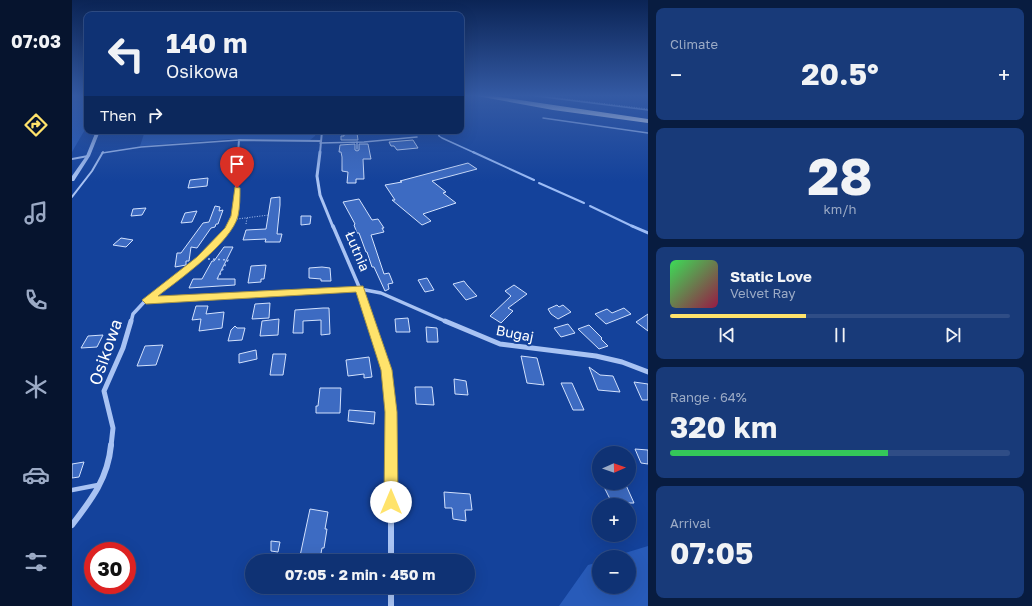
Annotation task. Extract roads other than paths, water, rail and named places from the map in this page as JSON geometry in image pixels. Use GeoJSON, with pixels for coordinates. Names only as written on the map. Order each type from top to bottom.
{"type":"FeatureCollection","features":[{"type":"Feature","properties":{"kind":"street"},"geometry":{"type":"LineString","coordinates":[[72,180],[88,156],[97,134]]}},
{"type":"Feature","properties":{"kind":"street","name":"Łutnia"},"geometry":{"type":"LineString","coordinates":[[321,134],[317,176],[320,195],[360,289],[387,370],[391,412],[391,554]]}},
{"type":"Feature","properties":{"kind":"street"},"geometry":{"type":"LineString","coordinates":[[240,140],[320,142]]}},
{"type":"Feature","properties":{"kind":"street","name":"Osikowa"},"geometry":{"type":"LineString","coordinates":[[72,526],[91,500],[100,484],[110,458],[113,428],[104,391],[123,348],[133,314],[146,300],[200,259],[228,230],[233,219],[237,188],[238,149],[240,140]]}},
{"type":"Feature","properties":{"kind":"street"},"geometry":{"type":"LineString","coordinates":[[146,300],[360,289]]}},
{"type":"Feature","properties":{"kind":"street","name":"Bugaj"},"geometry":{"type":"LineString","coordinates":[[360,289],[381,293],[495,343],[619,360],[648,372]]}},
{"type":"Feature","properties":{"kind":"street"},"geometry":{"type":"LineString","coordinates":[[391,594],[391,606]]}},
{"type":"Feature","properties":{"kind":"lane"},"geometry":{"type":"LineString","coordinates":[[580,124],[648,133]]}},
{"type":"Feature","properties":{"kind":"lane"},"geometry":{"type":"LineString","coordinates":[[320,142],[357,142],[417,137]]}},
{"type":"Feature","properties":{"kind":"lane"},"geometry":{"type":"LineString","coordinates":[[72,197],[92,171],[103,152],[141,147],[240,140]]}},
{"type":"Feature","properties":{"kind":"lane"},"geometry":{"type":"LineString","coordinates":[[357,142],[357,149]]}},
{"type":"Feature","properties":{"kind":"lane"},"geometry":{"type":"LineString","coordinates":[[72,159],[88,156]]}},
{"type":"Feature","properties":{"kind":"lane"},"geometry":{"type":"LineString","coordinates":[[72,490],[100,484]]}},
{"type":"Feature","properties":{"kind":"waterway"},"geometry":{"type":"LineString","coordinates":[[439,134],[442,138],[475,153]]}},
{"type":"Feature","properties":{"kind":"waterway"},"geometry":{"type":"LineString","coordinates":[[473,152],[534,180]]}},
{"type":"Feature","properties":{"kind":"waterway"},"geometry":{"type":"LineString","coordinates":[[539,183],[584,203]]}},
{"type":"Feature","properties":{"kind":"waterway"},"geometry":{"type":"LineString","coordinates":[[590,206],[634,227]]}},
{"type":"Feature","properties":{"kind":"waterway"},"geometry":{"type":"LineString","coordinates":[[632,226],[648,233]]}}]}
